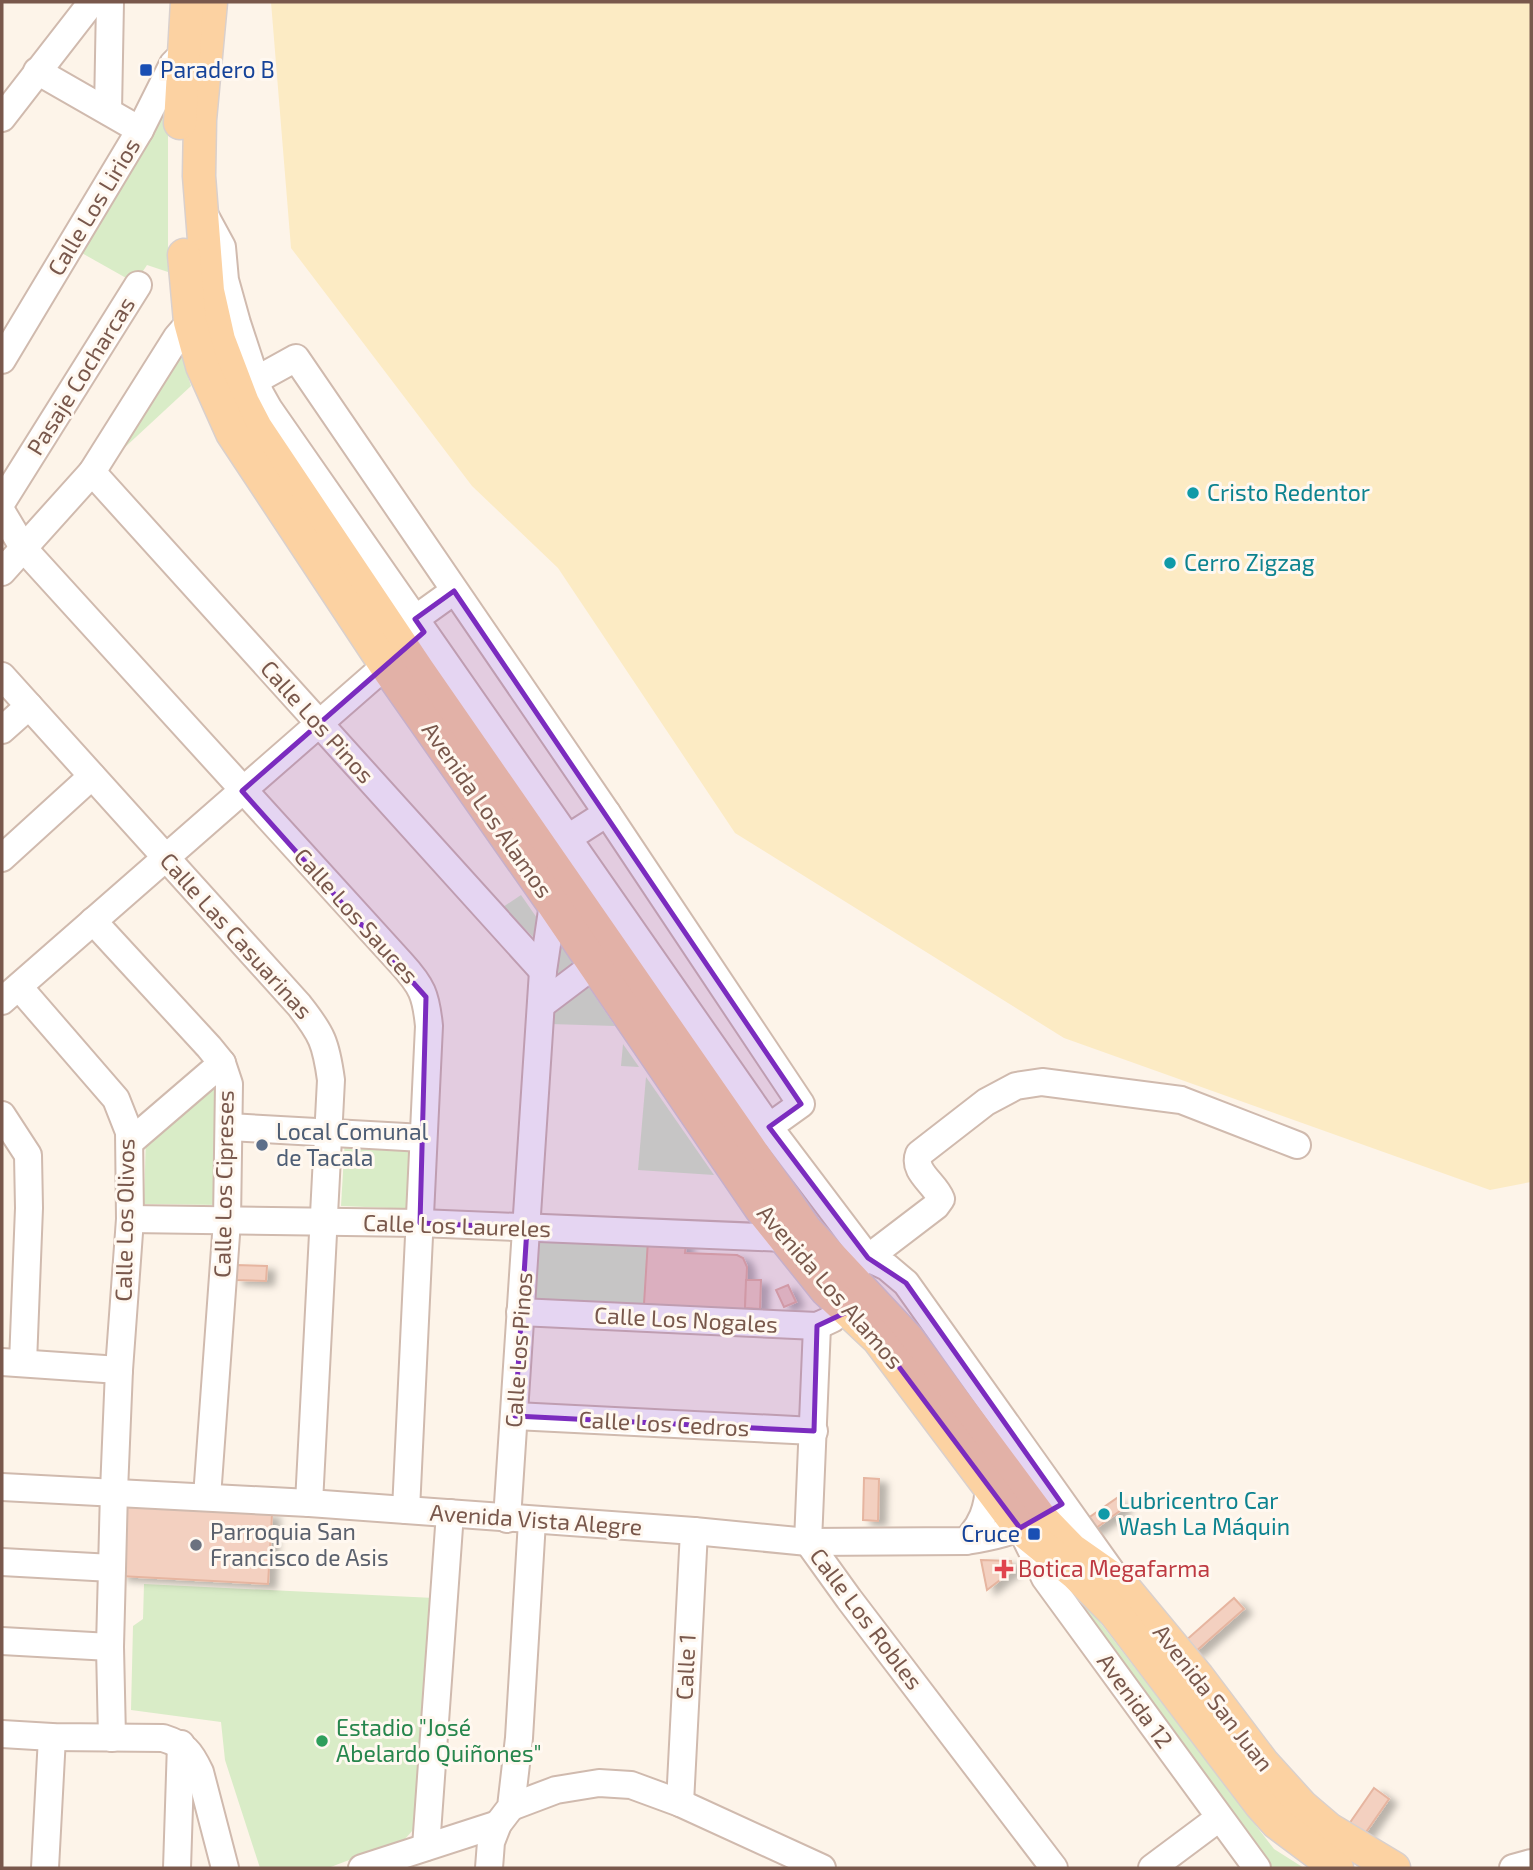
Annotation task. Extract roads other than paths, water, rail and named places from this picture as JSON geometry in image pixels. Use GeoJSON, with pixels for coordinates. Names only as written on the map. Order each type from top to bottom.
{"type":"FeatureCollection","features":[{"type":"Feature","properties":{"kind":"main road","name":"Avenida Los Alamos"},"geometry":{"type":"LineString","coordinates":[[187,2],[179,178],[186,292],[202,318]]}},
{"type":"Feature","properties":{"kind":"main road","name":"Avenida Los Alamos"},"geometry":{"type":"LineString","coordinates":[[211,2],[199,176],[208,292],[202,318],[202,366],[232,433],[395,658],[558,858],[757,1135],[793,1230]]}},
{"type":"Feature","properties":{"kind":"main road","name":"Avenida Los Alamos"},"geometry":{"type":"LineString","coordinates":[[558,858],[553,904],[724,1156],[793,1230],[847,1274],[889,1316],[1041,1516]]}},
{"type":"Feature","properties":{"kind":"main road","name":"Avenida Los Alamos"},"geometry":{"type":"LineString","coordinates":[[847,1274],[849,1311],[878,1339],[989,1486],[1041,1516]]}},
{"type":"Feature","properties":{"kind":"main road","name":"Avenida San Juan"},"geometry":{"type":"LineString","coordinates":[[1041,1516],[1071,1549],[1121,1584],[1198,1677],[1263,1763],[1302,1806],[1329,1829],[1394,1868]]}},
{"type":"Feature","properties":{"kind":"main road","name":"Avenida San Juan"},"geometry":{"type":"LineString","coordinates":[[1041,1516],[1075,1573],[1115,1613],[1240,1780],[1277,1823],[1337,1868]]}},
{"type":"Feature","properties":{"kind":"street"},"geometry":{"type":"LineString","coordinates":[[2,118],[92,2]]}},
{"type":"Feature","properties":{"kind":"street"},"geometry":{"type":"LineString","coordinates":[[108,111],[110,2]]}},
{"type":"Feature","properties":{"kind":"street","name":"Calle Los Lirios"},"geometry":{"type":"LineString","coordinates":[[2,360],[140,130],[173,64],[183,54]]}},
{"type":"Feature","properties":{"kind":"street"},"geometry":{"type":"LineString","coordinates":[[37,71],[140,130]]}},
{"type":"Feature","properties":{"kind":"street"},"geometry":{"type":"LineString","coordinates":[[202,209],[222,247],[225,280],[256,380],[269,409],[415,619],[558,858],[607,813]]}},
{"type":"Feature","properties":{"kind":"street","name":"Pasaje Cocharcas"},"geometry":{"type":"LineString","coordinates":[[2,502],[138,285]]}},
{"type":"Feature","properties":{"kind":"street"},"geometry":{"type":"LineString","coordinates":[[2,572],[92,472],[177,337],[202,318]]}},
{"type":"Feature","properties":{"kind":"street"},"geometry":{"type":"LineString","coordinates":[[256,380],[296,358],[607,813],[801,1104],[757,1135],[823,1201],[847,1274],[936,1206],[941,1199],[919,1169],[916,1161],[919,1154],[986,1102],[1016,1086],[1042,1082],[1181,1100],[1297,1145]]}},
{"type":"Feature","properties":{"kind":"street","name":"Calle Los Pinos"},"geometry":{"type":"LineString","coordinates":[[92,472],[543,971]]}},
{"type":"Feature","properties":{"kind":"street","name":"Calle Los Sauces"},"geometry":{"type":"LineString","coordinates":[[2,512],[24,549],[401,963],[426,997],[429,1026],[406,1510]]}},
{"type":"Feature","properties":{"kind":"street"},"geometry":{"type":"LineString","coordinates":[[415,619],[454,591]]}},
{"type":"Feature","properties":{"kind":"street"},"geometry":{"type":"LineString","coordinates":[[10,994],[395,658]]}},
{"type":"Feature","properties":{"kind":"street","name":"Calle Las Casuarinas"},"geometry":{"type":"LineString","coordinates":[[2,676],[315,1025],[327,1048],[331,1080],[309,1503]]}},
{"type":"Feature","properties":{"kind":"street"},"geometry":{"type":"LineString","coordinates":[[2,730],[29,706]]}},
{"type":"Feature","properties":{"kind":"street"},"geometry":{"type":"LineString","coordinates":[[2,858],[92,776]]}},
{"type":"Feature","properties":{"kind":"street","name":"Calle Los Pinos"},"geometry":{"type":"LineString","coordinates":[[489,1868],[491,1842],[505,1815],[519,1738],[520,1520],[515,1416],[543,971],[553,904]]}},
{"type":"Feature","properties":{"kind":"street","name":"Calle Los Cipreses"},"geometry":{"type":"LineString","coordinates":[[93,921],[222,1063],[229,1084],[227,1221],[207,1497]]}},
{"type":"Feature","properties":{"kind":"street"},"geometry":{"type":"LineString","coordinates":[[541,1005],[594,965]]}},
{"type":"Feature","properties":{"kind":"street","name":"Calle Los Olivos"},"geometry":{"type":"LineString","coordinates":[[10,994],[116,1099],[130,1132],[130,1219],[119,1370],[114,1491],[110,1647],[112,1738]]}},
{"type":"Feature","properties":{"kind":"street"},"geometry":{"type":"LineString","coordinates":[[130,1142],[222,1063]]}},
{"type":"Feature","properties":{"kind":"street"},"geometry":{"type":"LineString","coordinates":[[2,1115],[28,1155],[29,1208],[12,1362],[119,1370]]}},
{"type":"Feature","properties":{"kind":"street"},"geometry":{"type":"LineString","coordinates":[[229,1127],[423,1138]]}},
{"type":"Feature","properties":{"kind":"street"},"geometry":{"type":"LineString","coordinates":[[793,1230],[823,1201]]}},
{"type":"Feature","properties":{"kind":"street","name":"Calle Los Laureles"},"geometry":{"type":"LineString","coordinates":[[130,1219],[420,1223],[527,1228],[793,1230]]}},
{"type":"Feature","properties":{"kind":"street","name":"Calle Los Nogales"},"geometry":{"type":"LineString","coordinates":[[520,1312],[817,1326],[849,1311]]}},
{"type":"Feature","properties":{"kind":"street","name":"Calle Los Robles"},"geometry":{"type":"LineString","coordinates":[[817,1326],[808,1542],[1054,1868]]}},
{"type":"Feature","properties":{"kind":"street","name":"Calle Los Cedros"},"geometry":{"type":"LineString","coordinates":[[515,1416],[814,1432]]}},
{"type":"Feature","properties":{"kind":"street"},"geometry":{"type":"LineString","coordinates":[[967,1541],[987,1508],[989,1486]]}},
{"type":"Feature","properties":{"kind":"street","name":"Avenida Vista Alegre"},"geometry":{"type":"LineString","coordinates":[[2,1487],[309,1503],[808,1542],[967,1541],[990,1537],[1041,1516]]}},
{"type":"Feature","properties":{"kind":"street"},"geometry":{"type":"LineString","coordinates":[[426,1847],[450,1513]]}},
{"type":"Feature","properties":{"kind":"street","name":"Avenida 12"},"geometry":{"type":"LineString","coordinates":[[1041,1516],[1045,1578],[1257,1868]]}},
{"type":"Feature","properties":{"kind":"street","name":"Calle 1"},"geometry":{"type":"LineString","coordinates":[[680,1803],[694,1531]]}},
{"type":"Feature","properties":{"kind":"street"},"geometry":{"type":"LineString","coordinates":[[2,1562],[112,1568]]}},
{"type":"Feature","properties":{"kind":"street"},"geometry":{"type":"LineString","coordinates":[[2,1641],[110,1647]]}},
{"type":"Feature","properties":{"kind":"street"},"geometry":{"type":"LineString","coordinates":[[2,1734],[163,1738],[181,1744],[200,1772],[225,1868]]}},
{"type":"Feature","properties":{"kind":"street"},"geometry":{"type":"LineString","coordinates":[[45,1868],[52,1737]]}},
{"type":"Feature","properties":{"kind":"street"},"geometry":{"type":"LineString","coordinates":[[177,1868],[181,1744]]}},
{"type":"Feature","properties":{"kind":"street"},"geometry":{"type":"LineString","coordinates":[[362,1868],[426,1847],[505,1815],[556,1790],[599,1783],[631,1785],[680,1803],[822,1868]]}},
{"type":"Feature","properties":{"kind":"street"},"geometry":{"type":"LineString","coordinates":[[1152,1868],[1219,1818]]}},
{"type":"Feature","properties":{"kind":"street"},"geometry":{"type":"LineString","coordinates":[[1513,1868],[1531,1863]]}},
{"type":"Feature","properties":{"kind":"place","name":"Paradero B"},"geometry":{"type":"Point","coordinates":[146,70]}},
{"type":"Feature","properties":{"kind":"place","name":"Cristo Redentor"},"geometry":{"type":"Point","coordinates":[1193,493]}},
{"type":"Feature","properties":{"kind":"place","name":"Cerro Zigzag"},"geometry":{"type":"Point","coordinates":[1170,563]}},
{"type":"Feature","properties":{"kind":"place","name":"Local Comunal de Tacala"},"geometry":{"type":"Point","coordinates":[262,1145]}},
{"type":"Feature","properties":{"kind":"place","name":"Lubricentro Car Wash La Máquin"},"geometry":{"type":"Point","coordinates":[1104,1514]}},
{"type":"Feature","properties":{"kind":"place","name":"Cruce"},"geometry":{"type":"Point","coordinates":[1034,1534]}},
{"type":"Feature","properties":{"kind":"place","name":"Parroquia San Francisco de Asis"},"geometry":{"type":"Point","coordinates":[196,1545]}},
{"type":"Feature","properties":{"kind":"place","name":"Botica Megafarma"},"geometry":{"type":"Point","coordinates":[1004,1569]}},
{"type":"Feature","properties":{"kind":"place","name":"Estadio \"José Abelardo Quiñones\""},"geometry":{"type":"Point","coordinates":[322,1741]}}]}
